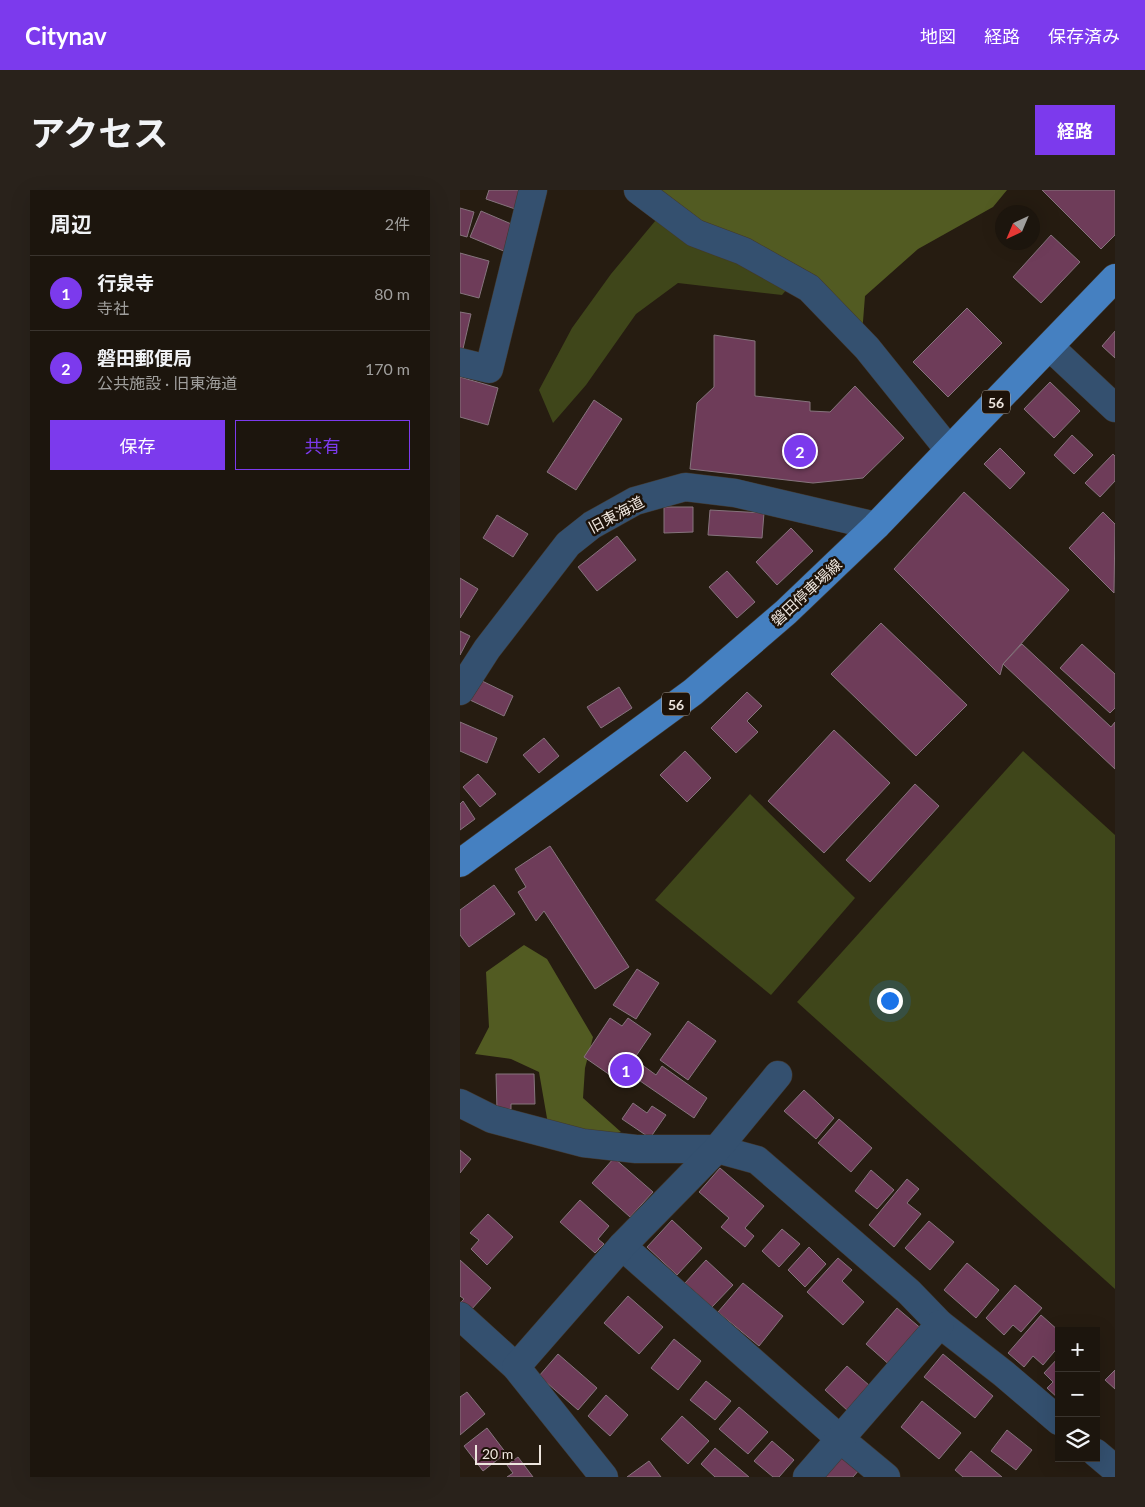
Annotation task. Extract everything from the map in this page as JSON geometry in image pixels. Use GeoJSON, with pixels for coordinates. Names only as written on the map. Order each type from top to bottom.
{"type":"FeatureCollection","features":[{"type":"Feature","properties":{"kind":"main road","name":"磐田停車場線"},"geometry":{"type":"LineString","coordinates":[[460,863],[692,692],[786,612],[876,526],[1115,278]]}},
{"type":"Feature","properties":{"kind":"street"},"geometry":{"type":"LineString","coordinates":[[460,362],[489,369],[533,190]]}},
{"type":"Feature","properties":{"kind":"street"},"geometry":{"type":"LineString","coordinates":[[638,190],[695,233],[743,251],[810,288],[867,348],[949,450]]}},
{"type":"Feature","properties":{"kind":"street"},"geometry":{"type":"LineString","coordinates":[[1050,346],[1115,408]]}},
{"type":"Feature","properties":{"kind":"street","name":"旧東海道"},"geometry":{"type":"LineString","coordinates":[[460,691],[487,649],[568,544],[592,525],[635,501],[685,487],[735,493],[876,526]]}},
{"type":"Feature","properties":{"kind":"street"},"geometry":{"type":"LineString","coordinates":[[516,1367],[622,1246],[717,1149],[778,1075]]}},
{"type":"Feature","properties":{"kind":"street"},"geometry":{"type":"LineString","coordinates":[[460,1103],[492,1119],[583,1143],[636,1149],[717,1149],[757,1160],[909,1292],[940,1324],[1004,1374],[1055,1418]]}},
{"type":"Feature","properties":{"kind":"street"},"geometry":{"type":"LineString","coordinates":[[622,1246],[839,1438],[886,1477]]}},
{"type":"Feature","properties":{"kind":"street"},"geometry":{"type":"LineString","coordinates":[[460,1316],[516,1367],[604,1477]]}},
{"type":"Feature","properties":{"kind":"street"},"geometry":{"type":"LineString","coordinates":[[807,1477],[940,1324]]}},
{"type":"Feature","properties":{"kind":"street"},"geometry":{"type":"LineString","coordinates":[[1100,1456],[1115,1469]]}},
{"type":"Feature","properties":{"kind":"green space"},"geometry":{"type":"Polygon","coordinates":[[[631,190],[1007,190],[993,207],[918,249],[865,296],[861,347],[807,293],[631,190]]]}},
{"type":"Feature","properties":{"kind":"green space"},"geometry":{"type":"Polygon","coordinates":[[[661,214],[793,282],[782,295],[678,283],[636,314],[586,385],[553,423],[539,390],[572,328],[611,274],[661,214]]]}},
{"type":"Feature","properties":{"kind":"green space"},"geometry":{"type":"Polygon","coordinates":[[[1023,751],[1115,835],[1115,1289],[797,1002],[1023,751]]]}},
{"type":"Feature","properties":{"kind":"green space"},"geometry":{"type":"Polygon","coordinates":[[[750,794],[855,898],[771,995],[655,900],[750,794]]]}},
{"type":"Feature","properties":{"kind":"green space"},"geometry":{"type":"Polygon","coordinates":[[[524,945],[547,959],[593,1037],[585,1068],[583,1098],[621,1132],[593,1140],[548,1124],[539,1072],[511,1059],[475,1054],[489,1027],[486,972],[524,945]]]}},
{"type":"Feature","properties":{"kind":"building"},"geometry":{"type":"Polygon","coordinates":[[[489,190],[528,190],[521,211],[486,199],[489,190]]]}},
{"type":"Feature","properties":{"kind":"building"},"geometry":{"type":"Polygon","coordinates":[[[1042,190],[1115,190],[1115,235],[1101,249],[1042,190]]]}},
{"type":"Feature","properties":{"kind":"building"},"geometry":{"type":"Polygon","coordinates":[[[460,208],[474,212],[467,237],[460,235],[460,208]]]}},
{"type":"Feature","properties":{"kind":"building"},"geometry":{"type":"Polygon","coordinates":[[[481,211],[516,226],[506,252],[470,237],[481,211]]]}},
{"type":"Feature","properties":{"kind":"building"},"geometry":{"type":"Polygon","coordinates":[[[1051,235],[1080,262],[1041,303],[1013,277],[1037,250],[1040,250],[1040,247],[1051,235]]]}},
{"type":"Feature","properties":{"kind":"building"},"geometry":{"type":"Polygon","coordinates":[[[460,253],[489,261],[479,298],[460,293],[460,253]]]}},
{"type":"Feature","properties":{"kind":"building"},"geometry":{"type":"Polygon","coordinates":[[[967,308],[1002,343],[948,397],[913,362],[967,308]]]}},
{"type":"Feature","properties":{"kind":"building"},"geometry":{"type":"Polygon","coordinates":[[[460,312],[471,314],[462,353],[460,352],[460,312]]]}},
{"type":"Feature","properties":{"kind":"building"},"geometry":{"type":"Polygon","coordinates":[[[1115,331],[1115,358],[1102,346],[1115,331]]]}},
{"type":"Feature","properties":{"kind":"building"},"geometry":{"type":"Polygon","coordinates":[[[714,335],[755,341],[755,396],[810,402],[810,411],[830,412],[855,386],[904,438],[863,478],[813,483],[690,469],[697,403],[714,387],[714,335]]]}},
{"type":"Feature","properties":{"kind":"building"},"geometry":{"type":"Polygon","coordinates":[[[460,377],[498,388],[488,425],[460,417],[460,377]]]}},
{"type":"Feature","properties":{"kind":"building"},"geometry":{"type":"Polygon","coordinates":[[[1050,382],[1080,411],[1054,438],[1024,409],[1050,382]]]}},
{"type":"Feature","properties":{"kind":"building"},"geometry":{"type":"Polygon","coordinates":[[[594,400],[622,419],[576,490],[547,472],[594,400]]]}},
{"type":"Feature","properties":{"kind":"building"},"geometry":{"type":"Polygon","coordinates":[[[1072,435],[1093,455],[1074,474],[1054,455],[1072,435]]]}},
{"type":"Feature","properties":{"kind":"building"},"geometry":{"type":"Polygon","coordinates":[[[1000,448],[1025,473],[1010,489],[984,464],[1000,448]]]}},
{"type":"Feature","properties":{"kind":"building"},"geometry":{"type":"Polygon","coordinates":[[[1113,454],[1115,456],[1115,481],[1100,497],[1085,483],[1113,454]]]}},
{"type":"Feature","properties":{"kind":"building"},"geometry":{"type":"Polygon","coordinates":[[[964,492],[1069,590],[1003,664],[1000,675],[894,569],[964,492]]]}},
{"type":"Feature","properties":{"kind":"building"},"geometry":{"type":"Polygon","coordinates":[[[664,507],[693,507],[693,532],[664,533],[664,507]]]}},
{"type":"Feature","properties":{"kind":"building"},"geometry":{"type":"Polygon","coordinates":[[[710,510],[764,513],[762,538],[708,535],[710,510]]]}},
{"type":"Feature","properties":{"kind":"building"},"geometry":{"type":"Polygon","coordinates":[[[1103,512],[1115,524],[1114,593],[1069,548],[1103,512]]]}},
{"type":"Feature","properties":{"kind":"building"},"geometry":{"type":"Polygon","coordinates":[[[497,515],[528,534],[513,557],[483,538],[497,515]]]}},
{"type":"Feature","properties":{"kind":"building"},"geometry":{"type":"Polygon","coordinates":[[[791,528],[813,551],[777,585],[756,562],[791,528]]]}},
{"type":"Feature","properties":{"kind":"building"},"geometry":{"type":"Polygon","coordinates":[[[617,536],[636,560],[597,591],[578,567],[617,536]]]}},
{"type":"Feature","properties":{"kind":"building"},"geometry":{"type":"Polygon","coordinates":[[[727,571],[755,602],[737,618],[709,587],[727,571]]]}},
{"type":"Feature","properties":{"kind":"building"},"geometry":{"type":"Polygon","coordinates":[[[460,578],[478,589],[460,618],[460,578]]]}},
{"type":"Feature","properties":{"kind":"building"},"geometry":{"type":"Polygon","coordinates":[[[881,623],[967,705],[916,756],[831,674],[881,623]]]}},
{"type":"Feature","properties":{"kind":"building"},"geometry":{"type":"Polygon","coordinates":[[[460,631],[470,636],[460,655],[460,631]]]}},
{"type":"Feature","properties":{"kind":"building"},"geometry":{"type":"Polygon","coordinates":[[[1022,644],[1111,727],[1115,722],[1115,769],[1003,664],[1022,644]]]}},
{"type":"Feature","properties":{"kind":"building"},"geometry":{"type":"Polygon","coordinates":[[[1082,644],[1115,674],[1115,708],[1110,713],[1060,668],[1082,644]]]}},
{"type":"Feature","properties":{"kind":"building"},"geometry":{"type":"Polygon","coordinates":[[[480,680],[513,696],[504,716],[470,700],[480,680]]]}},
{"type":"Feature","properties":{"kind":"building"},"geometry":{"type":"Polygon","coordinates":[[[619,687],[632,708],[601,728],[587,707],[619,687]]]}},
{"type":"Feature","properties":{"kind":"building"},"geometry":{"type":"Polygon","coordinates":[[[747,692],[762,706],[747,721],[758,732],[736,753],[711,728],[747,692]]]}},
{"type":"Feature","properties":{"kind":"building"},"geometry":{"type":"Polygon","coordinates":[[[460,722],[497,738],[487,763],[460,751],[460,722]]]}},
{"type":"Feature","properties":{"kind":"building"},"geometry":{"type":"Polygon","coordinates":[[[834,730],[890,783],[824,853],[768,801],[834,730]]]}},
{"type":"Feature","properties":{"kind":"building"},"geometry":{"type":"Polygon","coordinates":[[[544,738],[559,756],[539,773],[523,755],[544,738]]]}},
{"type":"Feature","properties":{"kind":"building"},"geometry":{"type":"Polygon","coordinates":[[[685,751],[711,778],[687,802],[660,775],[685,751]]]}},
{"type":"Feature","properties":{"kind":"building"},"geometry":{"type":"Polygon","coordinates":[[[478,774],[496,794],[480,807],[463,787],[478,774]]]}},
{"type":"Feature","properties":{"kind":"building"},"geometry":{"type":"Polygon","coordinates":[[[915,784],[939,806],[870,882],[846,860],[915,784]]]}},
{"type":"Feature","properties":{"kind":"building"},"geometry":{"type":"Polygon","coordinates":[[[463,801],[475,819],[460,830],[460,804],[463,801]]]}},
{"type":"Feature","properties":{"kind":"building"},"geometry":{"type":"Polygon","coordinates":[[[550,846],[629,967],[595,989],[544,911],[536,921],[518,892],[526,887],[515,869],[550,846]]]}},
{"type":"Feature","properties":{"kind":"building"},"geometry":{"type":"Polygon","coordinates":[[[494,885],[515,914],[469,947],[460,935],[460,910],[494,885]]]}},
{"type":"Feature","properties":{"kind":"building"},"geometry":{"type":"Polygon","coordinates":[[[637,969],[659,983],[636,1019],[613,1005],[637,969]]]}},
{"type":"Feature","properties":{"kind":"building"},"geometry":{"type":"Polygon","coordinates":[[[610,1018],[622,1026],[628,1018],[651,1034],[634,1059],[656,1075],[662,1066],[707,1098],[694,1118],[630,1074],[623,1084],[584,1057],[610,1018]]]}},
{"type":"Feature","properties":{"kind":"building"},"geometry":{"type":"Polygon","coordinates":[[[688,1021],[716,1041],[688,1080],[660,1060],[688,1021]]]}},
{"type":"Feature","properties":{"kind":"building"},"geometry":{"type":"Polygon","coordinates":[[[496,1074],[534,1074],[535,1104],[511,1104],[511,1109],[497,1110],[496,1074]]]}},
{"type":"Feature","properties":{"kind":"building"},"geometry":{"type":"Polygon","coordinates":[[[804,1090],[834,1118],[816,1139],[784,1111],[804,1090]]]}},
{"type":"Feature","properties":{"kind":"building"},"geometry":{"type":"Polygon","coordinates":[[[633,1103],[647,1113],[652,1106],[666,1115],[650,1138],[622,1119],[633,1103]]]}},
{"type":"Feature","properties":{"kind":"building"},"geometry":{"type":"Polygon","coordinates":[[[839,1119],[872,1148],[851,1172],[818,1143],[839,1119]]]}},
{"type":"Feature","properties":{"kind":"building"},"geometry":{"type":"Polygon","coordinates":[[[460,1150],[471,1159],[460,1173],[460,1150]]]}},
{"type":"Feature","properties":{"kind":"building"},"geometry":{"type":"Polygon","coordinates":[[[614,1158],[653,1192],[630,1217],[592,1183],[614,1158]]]}},
{"type":"Feature","properties":{"kind":"building"},"geometry":{"type":"Polygon","coordinates":[[[720,1168],[764,1206],[745,1228],[754,1236],[745,1247],[721,1227],[729,1218],[699,1192],[720,1168]]]}},
{"type":"Feature","properties":{"kind":"building"},"geometry":{"type":"Polygon","coordinates":[[[871,1170],[894,1190],[877,1209],[855,1191],[871,1170]]]}},
{"type":"Feature","properties":{"kind":"building"},"geometry":{"type":"Polygon","coordinates":[[[907,1179],[919,1189],[907,1203],[921,1214],[894,1247],[869,1225],[907,1179]]]}},
{"type":"Feature","properties":{"kind":"building"},"geometry":{"type":"Polygon","coordinates":[[[580,1200],[609,1226],[598,1239],[604,1244],[595,1253],[560,1222],[580,1200]]]}},
{"type":"Feature","properties":{"kind":"building"},"geometry":{"type":"Polygon","coordinates":[[[488,1214],[513,1237],[487,1265],[471,1249],[479,1240],[470,1233],[488,1214]]]}},
{"type":"Feature","properties":{"kind":"building"},"geometry":{"type":"Polygon","coordinates":[[[672,1220],[702,1248],[677,1275],[647,1247],[672,1220]]]}},
{"type":"Feature","properties":{"kind":"building"},"geometry":{"type":"Polygon","coordinates":[[[929,1221],[954,1242],[930,1270],[905,1248],[929,1221]]]}},
{"type":"Feature","properties":{"kind":"building"},"geometry":{"type":"Polygon","coordinates":[[[782,1229],[800,1244],[779,1267],[762,1251],[782,1229]]]}},
{"type":"Feature","properties":{"kind":"building"},"geometry":{"type":"Polygon","coordinates":[[[809,1247],[826,1264],[805,1287],[788,1270],[809,1247]]]}},
{"type":"Feature","properties":{"kind":"building"},"geometry":{"type":"Polygon","coordinates":[[[838,1258],[852,1270],[842,1281],[864,1302],[843,1325],[807,1292],[838,1258]]]}},
{"type":"Feature","properties":{"kind":"building"},"geometry":{"type":"Polygon","coordinates":[[[460,1260],[491,1288],[470,1311],[461,1302],[464,1299],[460,1296],[460,1260]]]}},
{"type":"Feature","properties":{"kind":"building"},"geometry":{"type":"Polygon","coordinates":[[[706,1260],[733,1285],[712,1307],[685,1283],[706,1260]]]}},
{"type":"Feature","properties":{"kind":"building"},"geometry":{"type":"Polygon","coordinates":[[[967,1263],[999,1290],[976,1318],[944,1290],[967,1263]]]}},
{"type":"Feature","properties":{"kind":"building"},"geometry":{"type":"Polygon","coordinates":[[[743,1283],[783,1316],[759,1346],[718,1312],[743,1283]]]}},
{"type":"Feature","properties":{"kind":"building"},"geometry":{"type":"Polygon","coordinates":[[[1015,1285],[1042,1308],[1021,1332],[1013,1325],[1004,1335],[986,1318],[1015,1285]]]}},
{"type":"Feature","properties":{"kind":"building"},"geometry":{"type":"Polygon","coordinates":[[[628,1296],[663,1327],[639,1354],[604,1323],[628,1296]]]}},
{"type":"Feature","properties":{"kind":"building"},"geometry":{"type":"Polygon","coordinates":[[[897,1308],[924,1331],[892,1367],[866,1344],[897,1308]]]}},
{"type":"Feature","properties":{"kind":"building"},"geometry":{"type":"Polygon","coordinates":[[[1041,1315],[1055,1327],[1055,1351],[1043,1365],[1033,1356],[1024,1367],[1008,1353],[1041,1315]]]}},
{"type":"Feature","properties":{"kind":"building"},"geometry":{"type":"Polygon","coordinates":[[[674,1339],[701,1361],[678,1390],[651,1368],[674,1339]]]}},
{"type":"Feature","properties":{"kind":"building"},"geometry":{"type":"Polygon","coordinates":[[[558,1354],[597,1388],[578,1410],[539,1376],[558,1354]]]}},
{"type":"Feature","properties":{"kind":"building"},"geometry":{"type":"Polygon","coordinates":[[[943,1354],[993,1396],[975,1418],[924,1377],[943,1354]]]}},
{"type":"Feature","properties":{"kind":"building"},"geometry":{"type":"Polygon","coordinates":[[[1055,1361],[1055,1395],[1047,1388],[1053,1382],[1044,1373],[1055,1361]]]}},
{"type":"Feature","properties":{"kind":"building"},"geometry":{"type":"Polygon","coordinates":[[[847,1366],[870,1386],[848,1411],[825,1390],[847,1366]]]}},
{"type":"Feature","properties":{"kind":"building"},"geometry":{"type":"Polygon","coordinates":[[[1115,1370],[1115,1389],[1105,1380],[1115,1370]]]}},
{"type":"Feature","properties":{"kind":"building"},"geometry":{"type":"Polygon","coordinates":[[[706,1381],[731,1401],[715,1420],[690,1400],[706,1381]]]}},
{"type":"Feature","properties":{"kind":"building"},"geometry":{"type":"Polygon","coordinates":[[[467,1392],[485,1414],[460,1435],[460,1397],[467,1392]]]}},
{"type":"Feature","properties":{"kind":"building"},"geometry":{"type":"Polygon","coordinates":[[[606,1395],[628,1415],[610,1436],[588,1416],[606,1395]]]}},
{"type":"Feature","properties":{"kind":"building"},"geometry":{"type":"Polygon","coordinates":[[[922,1401],[961,1433],[939,1459],[901,1427],[922,1401]]]}},
{"type":"Feature","properties":{"kind":"building"},"geometry":{"type":"Polygon","coordinates":[[[739,1407],[768,1432],[748,1454],[719,1429],[739,1407]]]}},
{"type":"Feature","properties":{"kind":"building"},"geometry":{"type":"Polygon","coordinates":[[[682,1416],[709,1441],[688,1464],[661,1439],[682,1416]]]}},
{"type":"Feature","properties":{"kind":"building"},"geometry":{"type":"Polygon","coordinates":[[[487,1428],[506,1453],[483,1471],[464,1446],[487,1428]]]}},
{"type":"Feature","properties":{"kind":"building"},"geometry":{"type":"Polygon","coordinates":[[[1007,1430],[1032,1450],[1016,1470],[991,1451],[1007,1430]]]}},
{"type":"Feature","properties":{"kind":"building"},"geometry":{"type":"Polygon","coordinates":[[[772,1441],[794,1460],[779,1477],[773,1477],[754,1461],[772,1441]]]}},
{"type":"Feature","properties":{"kind":"building"},"geometry":{"type":"Polygon","coordinates":[[[715,1448],[749,1477],[715,1477],[701,1464],[715,1448]]]}},
{"type":"Feature","properties":{"kind":"building"},"geometry":{"type":"Polygon","coordinates":[[[971,1451],[1002,1477],[963,1477],[955,1470],[971,1451]]]}},
{"type":"Feature","properties":{"kind":"building"},"geometry":{"type":"Polygon","coordinates":[[[844,1455],[860,1469],[853,1477],[825,1477],[844,1455]]]}},
{"type":"Feature","properties":{"kind":"building"},"geometry":{"type":"Polygon","coordinates":[[[518,1457],[533,1477],[507,1477],[513,1473],[507,1465],[518,1457]]]}},
{"type":"Feature","properties":{"kind":"building"},"geometry":{"type":"Polygon","coordinates":[[[649,1461],[661,1477],[627,1477],[649,1461]]]}},
{"type":"Feature","properties":{"kind":"place","name":"磐田郵便局"},"geometry":{"type":"Point","coordinates":[800,451]}},
{"type":"Feature","properties":{"kind":"place","name":"行泉寺"},"geometry":{"type":"Point","coordinates":[626,1070]}}]}
